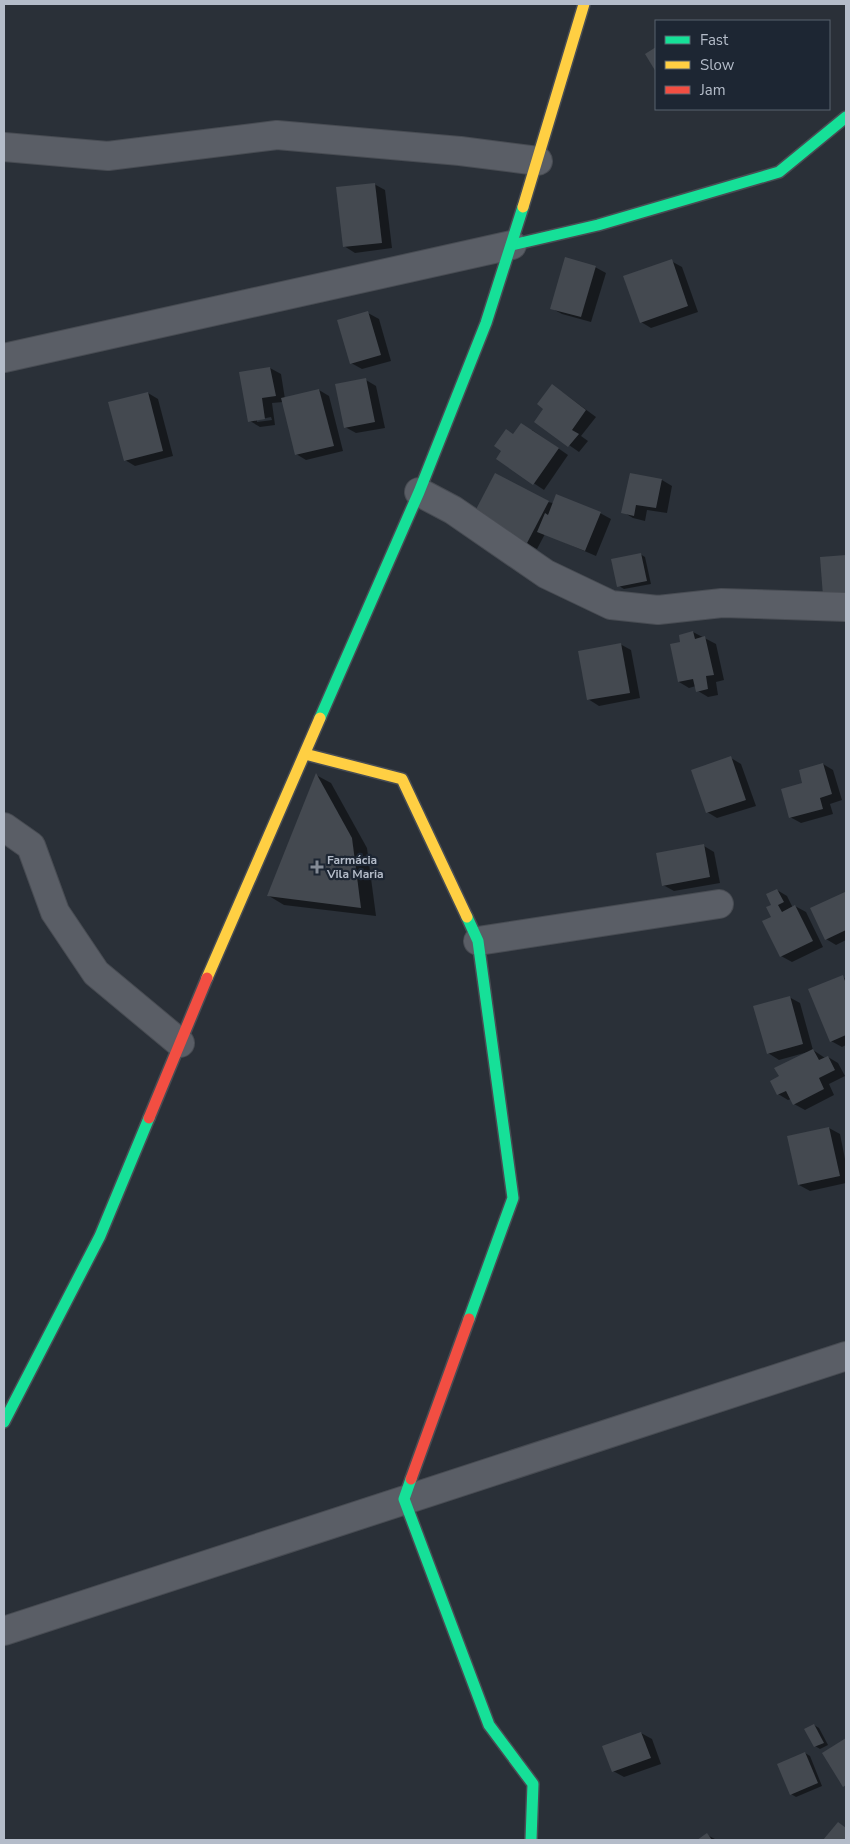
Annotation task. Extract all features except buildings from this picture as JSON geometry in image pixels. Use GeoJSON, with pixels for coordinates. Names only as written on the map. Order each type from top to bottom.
{"type":"FeatureCollection","features":[{"type":"Feature","properties":{"kind":"street"},"geometry":{"type":"LineString","coordinates":[[4,1422],[100,1236],[180,1043],[419,492],[486,323],[538,161],[584,4]]}},
{"type":"Feature","properties":{"kind":"street"},"geometry":{"type":"LineString","coordinates":[[4,358],[598,226],[779,172],[846,117]]}},
{"type":"Feature","properties":{"kind":"street"},"geometry":{"type":"LineString","coordinates":[[4,147],[108,156],[276,135],[460,151],[538,161]]}},
{"type":"Feature","properties":{"kind":"street"},"geometry":{"type":"LineString","coordinates":[[419,492],[453,510],[546,574],[611,605],[658,610],[722,603],[793,606],[839,605],[846,607]]}},
{"type":"Feature","properties":{"kind":"street"},"geometry":{"type":"LineString","coordinates":[[305,754],[402,779],[478,941],[513,1198],[404,1499],[488,1725],[533,1784],[531,1840]]}},
{"type":"Feature","properties":{"kind":"street"},"geometry":{"type":"LineString","coordinates":[[4,826],[31,846],[54,912],[96,973],[180,1043]]}},
{"type":"Feature","properties":{"kind":"street"},"geometry":{"type":"LineString","coordinates":[[478,941],[719,904]]}},
{"type":"Feature","properties":{"kind":"street"},"geometry":{"type":"LineString","coordinates":[[4,1631],[846,1356]]}},
{"type":"Feature","properties":{"kind":"traffic: fast"},"geometry":{"type":"LineString","coordinates":[[512,245],[598,225],[779,172],[846,117]]}},
{"type":"Feature","properties":{"kind":"traffic: fast"},"geometry":{"type":"LineString","coordinates":[[320,718],[419,492],[486,323],[523,207]]}},
{"type":"Feature","properties":{"kind":"traffic: fast"},"geometry":{"type":"LineString","coordinates":[[467,917],[478,941],[513,1198],[469,1319]]}},
{"type":"Feature","properties":{"kind":"traffic: fast"},"geometry":{"type":"LineString","coordinates":[[4,1422],[100,1236],[149,1118]]}},
{"type":"Feature","properties":{"kind":"traffic: fast"},"geometry":{"type":"LineString","coordinates":[[411,1479],[404,1499],[489,1725],[533,1784],[531,1840]]}},
{"type":"Feature","properties":{"kind":"traffic: slow"},"geometry":{"type":"LineString","coordinates":[[523,207],[584,4]]}},
{"type":"Feature","properties":{"kind":"traffic: slow"},"geometry":{"type":"LineString","coordinates":[[207,978],[320,718]]}},
{"type":"Feature","properties":{"kind":"traffic: slow"},"geometry":{"type":"LineString","coordinates":[[305,754],[402,779],[467,917]]}},
{"type":"Feature","properties":{"kind":"traffic: jam"},"geometry":{"type":"LineString","coordinates":[[149,1118],[207,978]]}},
{"type":"Feature","properties":{"kind":"traffic: jam"},"geometry":{"type":"LineString","coordinates":[[411,1479],[469,1319]]}},
{"type":"Feature","properties":{"kind":"place","name":"Farmácia Vila Maria"},"geometry":{"type":"Point","coordinates":[317,867]}}]}
